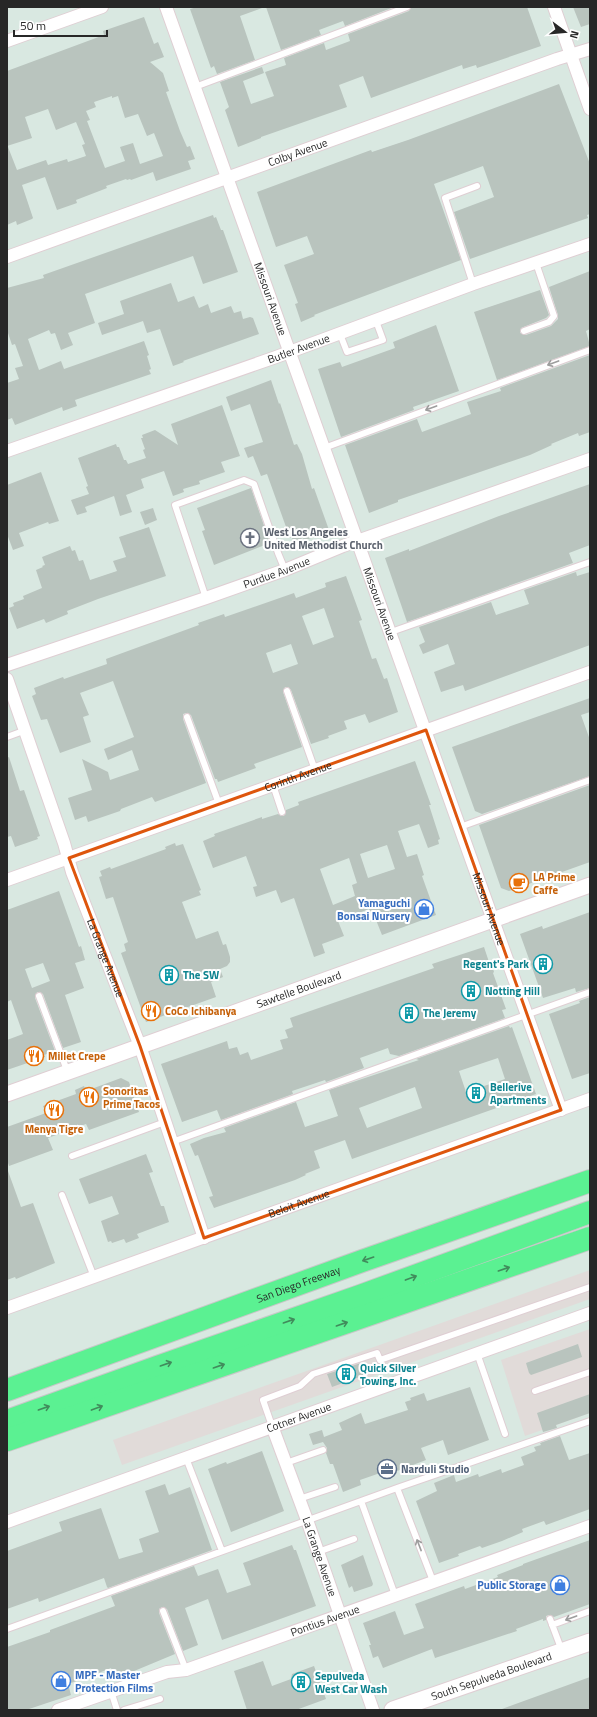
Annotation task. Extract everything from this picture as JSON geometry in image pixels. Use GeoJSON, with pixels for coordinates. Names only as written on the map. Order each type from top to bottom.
{"type":"FeatureCollection","features":[{"type":"Feature","properties":{"kind":"highway","name":"San Diego Freeway"},"geometry":{"type":"LineString","coordinates":[[7,1390],[354,1264],[590,1181]]}},
{"type":"Feature","properties":{"kind":"highway"},"geometry":{"type":"LineString","coordinates":[[7,1403],[590,1195]]}},
{"type":"Feature","properties":{"kind":"highway"},"geometry":{"type":"LineString","coordinates":[[7,1421],[374,1291],[590,1212]]}},
{"type":"Feature","properties":{"kind":"highway"},"geometry":{"type":"LineString","coordinates":[[7,1440],[590,1238]]}},
{"type":"Feature","properties":{"kind":"main road","name":"South Sepulveda Boulevard"},"geometry":{"type":"LineString","coordinates":[[393,1710],[590,1642]]}},
{"type":"Feature","properties":{"kind":"street"},"geometry":{"type":"LineString","coordinates":[[7,41],[102,7]]}},
{"type":"Feature","properties":{"kind":"street","name":"Missouri Avenue"},"geometry":{"type":"LineString","coordinates":[[166,7],[561,1110]]}},
{"type":"Feature","properties":{"kind":"street"},"geometry":{"type":"LineString","coordinates":[[554,7],[590,109]]}},
{"type":"Feature","properties":{"kind":"street","name":"Colby Avenue"},"geometry":{"type":"LineString","coordinates":[[7,257],[590,49]]}},
{"type":"Feature","properties":{"kind":"street","name":"Butler Avenue"},"geometry":{"type":"LineString","coordinates":[[7,451],[290,352],[473,284],[590,244]]}},
{"type":"Feature","properties":{"kind":"street","name":"Purdue Avenue"},"geometry":{"type":"LineString","coordinates":[[7,665],[206,598],[590,459]]}},
{"type":"Feature","properties":{"kind":"street","name":"Corinth Avenue"},"geometry":{"type":"LineString","coordinates":[[7,880],[590,672]]}},
{"type":"Feature","properties":{"kind":"street","name":"La Grange Avenue"},"geometry":{"type":"LineString","coordinates":[[7,680],[26,730],[69,858],[72,872],[140,1046],[204,1238]]}},
{"type":"Feature","properties":{"kind":"street","name":"Sawtelle Boulevard"},"geometry":{"type":"LineString","coordinates":[[7,1094],[590,885]]}},
{"type":"Feature","properties":{"kind":"street","name":"Beloit Avenue"},"geometry":{"type":"LineString","coordinates":[[7,1308],[590,1099]]}},
{"type":"Feature","properties":{"kind":"street","name":"Cotner Avenue"},"geometry":{"type":"LineString","coordinates":[[7,1522],[590,1313]]}},
{"type":"Feature","properties":{"kind":"street","name":"La Grange Avenue"},"geometry":{"type":"LineString","coordinates":[[272,1426],[307,1520],[373,1710]]}},
{"type":"Feature","properties":{"kind":"street","name":"Pontius Avenue"},"geometry":{"type":"LineString","coordinates":[[58,1710],[167,1672],[186,1670],[590,1526]]}},
{"type":"Feature","properties":{"kind":"lane"},"geometry":{"type":"LineString","coordinates":[[195,87],[407,7]]}},
{"type":"Feature","properties":{"kind":"lane"},"geometry":{"type":"LineString","coordinates":[[473,284],[445,198],[477,186]]}},
{"type":"Feature","properties":{"kind":"lane"},"geometry":{"type":"LineString","coordinates":[[524,331],[549,322],[554,316],[536,263]]}},
{"type":"Feature","properties":{"kind":"lane"},"geometry":{"type":"LineString","coordinates":[[340,334],[347,352],[383,340],[376,321]]}},
{"type":"Feature","properties":{"kind":"lane"},"geometry":{"type":"LineString","coordinates":[[324,448],[590,350]]}},
{"type":"Feature","properties":{"kind":"lane"},"geometry":{"type":"LineString","coordinates":[[206,598],[175,505],[244,480],[254,484],[285,570]]}},
{"type":"Feature","properties":{"kind":"lane"},"geometry":{"type":"LineString","coordinates":[[391,632],[590,562]]}},
{"type":"Feature","properties":{"kind":"lane"},"geometry":{"type":"LineString","coordinates":[[287,691],[315,770]]}},
{"type":"Feature","properties":{"kind":"lane"},"geometry":{"type":"LineString","coordinates":[[187,717],[219,804]]}},
{"type":"Feature","properties":{"kind":"lane"},"geometry":{"type":"LineString","coordinates":[[7,737],[26,730]]}},
{"type":"Feature","properties":{"kind":"lane"},"geometry":{"type":"LineString","coordinates":[[460,827],[590,780]]}},
{"type":"Feature","properties":{"kind":"lane"},"geometry":{"type":"LineString","coordinates":[[273,785],[282,812]]}},
{"type":"Feature","properties":{"kind":"lane"},"geometry":{"type":"LineString","coordinates":[[172,1142],[590,992]]}},
{"type":"Feature","properties":{"kind":"lane"},"geometry":{"type":"LineString","coordinates":[[39,996],[68,1073]]}},
{"type":"Feature","properties":{"kind":"lane"},"geometry":{"type":"LineString","coordinates":[[72,1156],[165,1122]]}},
{"type":"Feature","properties":{"kind":"lane"},"geometry":{"type":"LineString","coordinates":[[62,1195],[94,1277]]}},
{"type":"Feature","properties":{"kind":"lane"},"geometry":{"type":"LineString","coordinates":[[272,1426],[263,1400],[300,1386],[313,1374],[377,1353],[380,1360],[590,1286]]}},
{"type":"Feature","properties":{"kind":"lane"},"geometry":{"type":"LineString","coordinates":[[477,1353],[505,1434]]}},
{"type":"Feature","properties":{"kind":"lane"},"geometry":{"type":"LineString","coordinates":[[535,1391],[590,1372]]}},
{"type":"Feature","properties":{"kind":"lane"},"geometry":{"type":"LineString","coordinates":[[7,1629],[361,1500],[590,1421]]}},
{"type":"Feature","properties":{"kind":"lane"},"geometry":{"type":"LineString","coordinates":[[286,1464],[323,1450]]}},
{"type":"Feature","properties":{"kind":"lane"},"geometry":{"type":"LineString","coordinates":[[186,1458],[222,1551]]}},
{"type":"Feature","properties":{"kind":"lane"},"geometry":{"type":"LineString","coordinates":[[299,1499],[335,1487]]}},
{"type":"Feature","properties":{"kind":"lane"},"geometry":{"type":"LineString","coordinates":[[397,1488],[433,1581]]}},
{"type":"Feature","properties":{"kind":"lane"},"geometry":{"type":"LineString","coordinates":[[361,1500],[395,1595]]}},
{"type":"Feature","properties":{"kind":"lane"},"geometry":{"type":"LineString","coordinates":[[318,1552],[354,1539]]}},
{"type":"Feature","properties":{"kind":"lane"},"geometry":{"type":"LineString","coordinates":[[163,1611],[186,1670]]}},
{"type":"Feature","properties":{"kind":"lane"},"geometry":{"type":"LineString","coordinates":[[562,1651],[551,1622],[590,1611]]}},
{"type":"Feature","properties":{"kind":"lane"},"geometry":{"type":"LineString","coordinates":[[111,1692],[117,1710]]}},
{"type":"Feature","properties":{"kind":"lane"},"geometry":{"type":"LineString","coordinates":[[124,1710],[160,1699]]}},
{"type":"Feature","properties":{"kind":"highlighted area"},"geometry":{"type":"Polygon","coordinates":[[[426,730],[561,1110],[204,1238],[140,1046],[69,858],[426,730]]]}},
{"type":"Feature","properties":{"kind":"shaded area"},"geometry":{"type":"Polygon","coordinates":[[[590,1270],[590,1299],[122,1465],[113,1440],[590,1270]]]}},
{"type":"Feature","properties":{"kind":"shaded area"},"geometry":{"type":"Polygon","coordinates":[[[590,1329],[590,1413],[525,1436],[501,1360],[590,1329]]]}},
{"type":"Feature","properties":{"kind":"building"},"geometry":{"type":"Polygon","coordinates":[[[197,7],[262,7],[240,16],[255,60],[217,74],[214,66],[211,68],[190,9],[197,7]]]}},
{"type":"Feature","properties":{"kind":"building"},"geometry":{"type":"Polygon","coordinates":[[[266,7],[394,7],[345,26],[343,21],[319,30],[321,35],[281,50],[266,7]]]}},
{"type":"Feature","properties":{"kind":"building"},"geometry":{"type":"Polygon","coordinates":[[[411,7],[527,7],[541,46],[477,68],[476,65],[463,69],[462,65],[371,98],[363,76],[339,85],[347,107],[261,137],[238,147],[225,110],[229,107],[220,82],[262,67],[264,73],[243,81],[251,104],[274,96],[265,72],[286,65],[284,58],[324,43],[326,50],[350,41],[348,34],[409,11],[411,7]]]}},
{"type":"Feature","properties":{"kind":"building"},"geometry":{"type":"Polygon","coordinates":[[[573,7],[590,7],[590,24],[581,27],[573,7]]]}},
{"type":"Feature","properties":{"kind":"building"},"geometry":{"type":"Polygon","coordinates":[[[144,17],[154,44],[158,42],[164,57],[150,62],[163,73],[169,91],[166,92],[180,131],[187,147],[190,146],[195,159],[188,161],[191,169],[156,181],[153,172],[131,180],[126,179],[106,186],[107,188],[76,200],[77,203],[57,210],[45,177],[22,185],[33,218],[17,225],[16,221],[7,225],[8,147],[17,170],[46,160],[48,165],[67,159],[68,162],[86,156],[82,145],[85,144],[76,122],[56,130],[48,109],[25,117],[32,138],[7,146],[7,71],[104,35],[103,31],[144,17]],[[112,96],[94,102],[96,107],[86,111],[90,120],[87,121],[105,168],[125,161],[120,147],[133,143],[140,164],[163,156],[154,133],[147,136],[138,114],[125,118],[118,96],[112,98],[112,96]]]}},
{"type":"Feature","properties":{"kind":"building"},"geometry":{"type":"Polygon","coordinates":[[[559,84],[590,164],[590,214],[587,215],[588,218],[470,259],[454,212],[494,197],[483,166],[434,184],[461,260],[314,315],[315,316],[301,322],[295,304],[298,303],[284,265],[314,254],[307,236],[276,247],[257,192],[371,150],[372,152],[408,140],[559,84]]]}},
{"type":"Feature","properties":{"kind":"building"},"geometry":{"type":"Polygon","coordinates":[[[213,215],[214,218],[216,217],[221,230],[223,230],[238,272],[203,284],[193,256],[85,294],[95,323],[68,333],[73,345],[61,350],[55,333],[51,334],[49,330],[28,339],[39,370],[61,361],[64,369],[144,341],[149,355],[147,356],[151,374],[75,400],[77,406],[63,411],[62,407],[15,425],[12,418],[7,420],[7,383],[19,379],[15,368],[23,366],[15,344],[12,345],[7,330],[7,288],[44,278],[43,275],[213,215]]]}},
{"type":"Feature","properties":{"kind":"building"},"geometry":{"type":"Polygon","coordinates":[[[590,271],[590,329],[586,331],[590,346],[497,380],[474,312],[540,290],[549,315],[546,318],[521,328],[520,333],[526,335],[551,326],[558,319],[549,287],[590,271]]]}},
{"type":"Feature","properties":{"kind":"building"},"geometry":{"type":"Polygon","coordinates":[[[171,283],[178,302],[194,296],[199,308],[208,304],[211,313],[231,306],[234,313],[241,311],[243,319],[250,317],[253,318],[259,334],[173,366],[160,329],[147,333],[143,321],[102,335],[98,323],[124,314],[120,301],[171,283]]]}},
{"type":"Feature","properties":{"kind":"building"},"geometry":{"type":"Polygon","coordinates":[[[436,325],[459,391],[413,407],[414,410],[341,437],[318,369],[340,362],[342,367],[395,348],[393,342],[436,325]]]}},
{"type":"Feature","properties":{"kind":"building"},"geometry":{"type":"Polygon","coordinates":[[[590,355],[590,432],[579,436],[578,433],[551,444],[552,445],[530,455],[398,500],[398,502],[369,513],[345,445],[417,419],[422,432],[471,414],[467,402],[501,391],[500,388],[590,355]]]}},
{"type":"Feature","properties":{"kind":"building"},"geometry":{"type":"Polygon","coordinates":[[[271,380],[294,445],[297,444],[302,454],[312,489],[314,488],[329,530],[304,541],[303,538],[293,542],[292,538],[290,538],[267,474],[261,476],[253,456],[248,458],[244,448],[263,442],[250,404],[231,411],[226,397],[271,380]]]}},
{"type":"Feature","properties":{"kind":"building"},"geometry":{"type":"Polygon","coordinates":[[[222,405],[240,456],[221,462],[225,472],[199,481],[200,484],[183,489],[184,492],[173,496],[164,471],[141,479],[144,488],[126,495],[132,512],[120,516],[114,496],[85,507],[87,512],[77,515],[71,500],[89,494],[86,487],[88,486],[78,458],[116,444],[117,447],[119,447],[124,460],[126,460],[128,464],[146,458],[143,450],[145,449],[141,438],[143,438],[142,435],[155,430],[178,445],[171,424],[222,405]]]}},
{"type":"Feature","properties":{"kind":"building"},"geometry":{"type":"Polygon","coordinates":[[[41,472],[59,521],[49,524],[48,522],[19,533],[24,546],[13,550],[7,534],[7,485],[41,472]]]}},
{"type":"Feature","properties":{"kind":"building"},"geometry":{"type":"Polygon","coordinates":[[[590,484],[590,545],[569,553],[573,563],[407,622],[385,558],[409,549],[409,551],[499,516],[590,484]]]}},
{"type":"Feature","properties":{"kind":"building"},"geometry":{"type":"Polygon","coordinates":[[[251,488],[270,543],[214,565],[202,531],[205,530],[197,508],[251,488]]]}},
{"type":"Feature","properties":{"kind":"building"},"geometry":{"type":"Polygon","coordinates":[[[153,508],[157,520],[145,525],[140,512],[153,508]]]}},
{"type":"Feature","properties":{"kind":"building"},"geometry":{"type":"Polygon","coordinates":[[[149,527],[166,576],[67,611],[68,614],[46,623],[44,619],[17,629],[9,608],[14,606],[13,603],[24,599],[23,596],[42,588],[36,570],[45,565],[42,557],[70,546],[72,551],[75,550],[79,561],[83,560],[90,580],[117,571],[113,561],[126,557],[119,537],[149,527]]]}},
{"type":"Feature","properties":{"kind":"building"},"geometry":{"type":"Polygon","coordinates":[[[576,572],[577,576],[590,572],[590,645],[465,691],[463,685],[441,692],[434,672],[455,664],[448,644],[423,654],[419,645],[425,642],[419,627],[491,602],[496,615],[529,604],[524,590],[576,572]]]}},
{"type":"Feature","properties":{"kind":"building"},"geometry":{"type":"Polygon","coordinates":[[[346,576],[362,620],[359,621],[372,659],[376,658],[384,679],[387,678],[398,712],[369,723],[365,714],[344,721],[347,729],[328,736],[329,738],[311,744],[291,690],[288,687],[285,687],[283,692],[302,747],[254,764],[256,768],[218,782],[217,779],[215,779],[191,715],[186,713],[183,714],[183,719],[206,783],[155,802],[152,797],[121,809],[120,811],[88,822],[86,816],[75,820],[68,798],[92,790],[82,759],[108,772],[110,780],[139,770],[132,750],[108,760],[104,749],[134,737],[113,681],[80,693],[89,715],[83,717],[91,742],[60,753],[47,719],[41,720],[32,696],[36,694],[34,688],[63,677],[64,679],[107,664],[106,659],[199,625],[198,623],[224,614],[225,617],[294,593],[296,598],[326,587],[325,583],[346,576]],[[324,608],[302,616],[313,645],[334,637],[324,608]],[[291,644],[266,653],[273,673],[298,664],[291,644]]]}},
{"type":"Feature","properties":{"kind":"building"},"geometry":{"type":"Polygon","coordinates":[[[590,698],[590,712],[581,715],[590,740],[590,776],[482,814],[475,811],[452,747],[590,698]]]}},
{"type":"Feature","properties":{"kind":"building"},"geometry":{"type":"Polygon","coordinates":[[[9,757],[20,791],[24,790],[40,836],[37,837],[38,839],[15,847],[11,836],[7,837],[7,758],[9,757]]]}},
{"type":"Feature","properties":{"kind":"building"},"geometry":{"type":"Polygon","coordinates":[[[415,761],[431,805],[429,805],[440,839],[438,840],[439,844],[428,848],[419,824],[398,831],[407,857],[417,854],[424,875],[422,876],[436,915],[382,935],[376,920],[374,921],[369,909],[338,921],[344,936],[322,944],[325,953],[314,957],[294,898],[281,903],[276,890],[256,897],[253,887],[257,886],[246,856],[213,868],[203,841],[215,836],[214,834],[262,817],[262,819],[278,814],[284,816],[286,810],[299,805],[298,802],[415,761]],[[387,845],[360,854],[368,878],[395,869],[387,845]],[[349,858],[320,869],[333,905],[355,896],[352,885],[357,883],[349,858]]]}},
{"type":"Feature","properties":{"kind":"building"},"geometry":{"type":"Polygon","coordinates":[[[590,785],[590,862],[509,891],[501,888],[479,825],[590,785]]]}},
{"type":"Feature","properties":{"kind":"building","name":"The SW"},"geometry":{"type":"Polygon","coordinates":[[[175,843],[176,846],[183,844],[201,890],[199,891],[201,895],[182,902],[196,939],[218,931],[223,945],[226,944],[230,962],[227,966],[220,969],[223,977],[211,982],[216,997],[146,1022],[121,953],[126,951],[124,944],[128,942],[113,897],[106,899],[99,877],[102,876],[100,871],[110,867],[111,869],[166,849],[165,847],[175,843]]]}},
{"type":"Feature","properties":{"kind":"building"},"geometry":{"type":"Polygon","coordinates":[[[59,891],[85,960],[75,963],[84,988],[65,995],[81,1042],[63,1048],[43,994],[37,992],[35,998],[55,1051],[44,1055],[45,1057],[7,1070],[7,1040],[23,1034],[11,1000],[7,1002],[7,910],[59,891]],[[43,963],[25,969],[32,988],[50,981],[43,963]]]}},
{"type":"Feature","properties":{"kind":"building"},"geometry":{"type":"Polygon","coordinates":[[[590,912],[590,988],[576,992],[575,988],[543,998],[520,934],[542,926],[543,929],[590,912]]]}},
{"type":"Feature","properties":{"kind":"building"},"geometry":{"type":"Polygon","coordinates":[[[484,947],[489,962],[491,962],[493,973],[506,1009],[502,1010],[505,1018],[399,1056],[390,1054],[388,1048],[360,1058],[364,1068],[326,1082],[325,1080],[292,1091],[293,1094],[221,1120],[217,1110],[182,1122],[161,1064],[227,1041],[229,1049],[237,1047],[240,1055],[248,1052],[251,1060],[283,1049],[280,1040],[288,1038],[285,1030],[293,1027],[290,1018],[434,968],[432,964],[484,947]]]}},
{"type":"Feature","properties":{"kind":"building"},"geometry":{"type":"Polygon","coordinates":[[[590,997],[590,1073],[572,1079],[549,1014],[580,1003],[579,1001],[590,997]]]}},
{"type":"Feature","properties":{"kind":"building"},"geometry":{"type":"Polygon","coordinates":[[[509,1026],[510,1028],[512,1027],[536,1094],[352,1159],[345,1140],[314,1151],[320,1168],[295,1180],[214,1208],[209,1197],[213,1196],[198,1155],[195,1156],[190,1144],[204,1138],[226,1132],[224,1128],[296,1102],[305,1127],[338,1116],[329,1090],[419,1060],[416,1059],[509,1026]],[[498,1058],[459,1071],[466,1092],[505,1079],[498,1058]],[[415,1087],[359,1108],[367,1128],[422,1108],[415,1087]]]}},
{"type":"Feature","properties":{"kind":"building"},"geometry":{"type":"Polygon","coordinates":[[[121,1078],[129,1082],[139,1112],[89,1130],[86,1124],[48,1138],[53,1150],[9,1166],[7,1160],[7,1127],[46,1113],[43,1106],[76,1094],[75,1090],[84,1086],[86,1091],[121,1078]]]}},
{"type":"Feature","properties":{"kind":"building"},"geometry":{"type":"Polygon","coordinates":[[[146,1154],[153,1172],[149,1173],[161,1206],[164,1206],[169,1222],[137,1234],[139,1238],[126,1243],[124,1239],[112,1243],[111,1241],[108,1242],[101,1221],[119,1214],[112,1196],[89,1204],[79,1179],[146,1154]]]}},
{"type":"Feature","properties":{"kind":"building"},"geometry":{"type":"Polygon","coordinates":[[[8,1171],[21,1207],[33,1203],[55,1263],[16,1279],[15,1277],[7,1280],[7,1172],[8,1171]]]}},
{"type":"Feature","properties":{"kind":"building"},"geometry":{"type":"Polygon","coordinates":[[[578,1344],[582,1357],[531,1375],[529,1373],[526,1363],[578,1344]]]}},
{"type":"Feature","properties":{"kind":"building","name":"Quick Silver Towing, Inc."},"geometry":{"type":"Polygon","coordinates":[[[361,1363],[365,1375],[332,1387],[327,1374],[361,1363]]]}},
{"type":"Feature","properties":{"kind":"building"},"geometry":{"type":"Polygon","coordinates":[[[470,1387],[489,1440],[448,1455],[443,1440],[421,1448],[426,1460],[384,1476],[383,1472],[360,1480],[361,1485],[343,1492],[333,1464],[330,1464],[326,1453],[327,1448],[323,1442],[313,1445],[309,1434],[322,1430],[324,1437],[342,1430],[339,1423],[361,1413],[365,1424],[408,1410],[405,1402],[411,1400],[410,1398],[424,1393],[427,1401],[470,1387]]]}},
{"type":"Feature","properties":{"kind":"building"},"geometry":{"type":"Polygon","coordinates":[[[590,1394],[590,1413],[556,1425],[557,1428],[543,1432],[537,1413],[590,1394]]]}},
{"type":"Feature","properties":{"kind":"building"},"geometry":{"type":"Polygon","coordinates":[[[560,1436],[569,1460],[590,1453],[590,1509],[546,1525],[544,1521],[522,1529],[523,1532],[502,1541],[482,1548],[480,1546],[439,1563],[416,1501],[437,1491],[434,1483],[454,1475],[456,1482],[478,1474],[479,1477],[501,1469],[502,1473],[524,1465],[521,1457],[536,1451],[534,1447],[541,1445],[540,1443],[560,1436]]]}},
{"type":"Feature","properties":{"kind":"building"},"geometry":{"type":"Polygon","coordinates":[[[262,1451],[284,1511],[231,1532],[208,1469],[226,1462],[227,1464],[262,1451]]]}},
{"type":"Feature","properties":{"kind":"building"},"geometry":{"type":"Polygon","coordinates":[[[165,1484],[169,1495],[190,1487],[212,1550],[108,1588],[104,1578],[39,1602],[38,1598],[7,1609],[7,1551],[62,1531],[59,1522],[101,1508],[119,1559],[143,1552],[139,1539],[159,1532],[145,1491],[165,1484]]]}},
{"type":"Feature","properties":{"kind":"building"},"geometry":{"type":"Polygon","coordinates":[[[590,1540],[590,1604],[554,1617],[549,1615],[546,1616],[546,1620],[543,1621],[543,1619],[516,1629],[517,1631],[435,1658],[432,1649],[383,1668],[378,1656],[373,1658],[369,1645],[371,1645],[363,1623],[395,1611],[404,1635],[424,1628],[415,1604],[464,1586],[465,1589],[498,1577],[497,1575],[523,1564],[590,1540]]]}},
{"type":"Feature","properties":{"kind":"building"},"geometry":{"type":"Polygon","coordinates":[[[292,1545],[294,1550],[296,1550],[316,1606],[222,1640],[208,1599],[185,1608],[198,1645],[183,1651],[167,1609],[162,1607],[159,1609],[159,1613],[175,1654],[115,1679],[111,1668],[96,1674],[91,1678],[85,1678],[68,1684],[71,1695],[26,1710],[7,1710],[7,1647],[50,1632],[50,1630],[115,1606],[111,1596],[194,1566],[198,1576],[218,1569],[227,1593],[251,1585],[243,1563],[292,1545]]]}},
{"type":"Feature","properties":{"kind":"building"},"geometry":{"type":"Polygon","coordinates":[[[363,1555],[373,1584],[372,1586],[354,1592],[352,1586],[349,1588],[341,1565],[363,1555]]]}},
{"type":"Feature","properties":{"kind":"building","name":"Sepulveda West Car Wash"},"geometry":{"type":"Polygon","coordinates":[[[263,1661],[272,1686],[291,1679],[292,1674],[314,1666],[326,1699],[296,1710],[247,1710],[234,1671],[263,1661]]]}},
{"type":"Feature","properties":{"kind":"building"},"geometry":{"type":"Polygon","coordinates":[[[590,1677],[590,1710],[502,1709],[590,1677]]]}},
{"type":"Feature","properties":{"kind":"place","name":"West Los Angeles United Methodist Church"},"geometry":{"type":"Point","coordinates":[250,538]}},
{"type":"Feature","properties":{"kind":"place","name":"LA Prime Caffe"},"geometry":{"type":"Point","coordinates":[519,883]}},
{"type":"Feature","properties":{"kind":"place","name":"Yamaguchi Bonsai Nursery"},"geometry":{"type":"Point","coordinates":[424,909]}},
{"type":"Feature","properties":{"kind":"place","name":"Regent's Park"},"geometry":{"type":"Point","coordinates":[543,964]}},
{"type":"Feature","properties":{"kind":"place","name":"The SW"},"geometry":{"type":"Point","coordinates":[169,975]}},
{"type":"Feature","properties":{"kind":"place","name":"Notting Hill"},"geometry":{"type":"Point","coordinates":[471,991]}},
{"type":"Feature","properties":{"kind":"place","name":"CoCo Ichibanya"},"geometry":{"type":"Point","coordinates":[151,1011]}},
{"type":"Feature","properties":{"kind":"place","name":"The Jeremy"},"geometry":{"type":"Point","coordinates":[409,1013]}},
{"type":"Feature","properties":{"kind":"place","name":"Millet Crepe"},"geometry":{"type":"Point","coordinates":[34,1056]}},
{"type":"Feature","properties":{"kind":"place","name":"Bellerive Apartments"},"geometry":{"type":"Point","coordinates":[476,1093]}},
{"type":"Feature","properties":{"kind":"place","name":"Sonoritas Prime Tacos"},"geometry":{"type":"Point","coordinates":[89,1097]}},
{"type":"Feature","properties":{"kind":"place","name":"Menya Tigre"},"geometry":{"type":"Point","coordinates":[54,1110]}},
{"type":"Feature","properties":{"kind":"place","name":"Quick Silver Towing, Inc."},"geometry":{"type":"Point","coordinates":[346,1374]}},
{"type":"Feature","properties":{"kind":"place","name":"Narduli Studio"},"geometry":{"type":"Point","coordinates":[387,1469]}},
{"type":"Feature","properties":{"kind":"place","name":"Public Storage"},"geometry":{"type":"Point","coordinates":[560,1585]}},
{"type":"Feature","properties":{"kind":"place","name":"MPF - Master Protection Films"},"geometry":{"type":"Point","coordinates":[61,1681]}},
{"type":"Feature","properties":{"kind":"place","name":"Sepulveda West Car Wash"},"geometry":{"type":"Point","coordinates":[301,1682]}}]}
